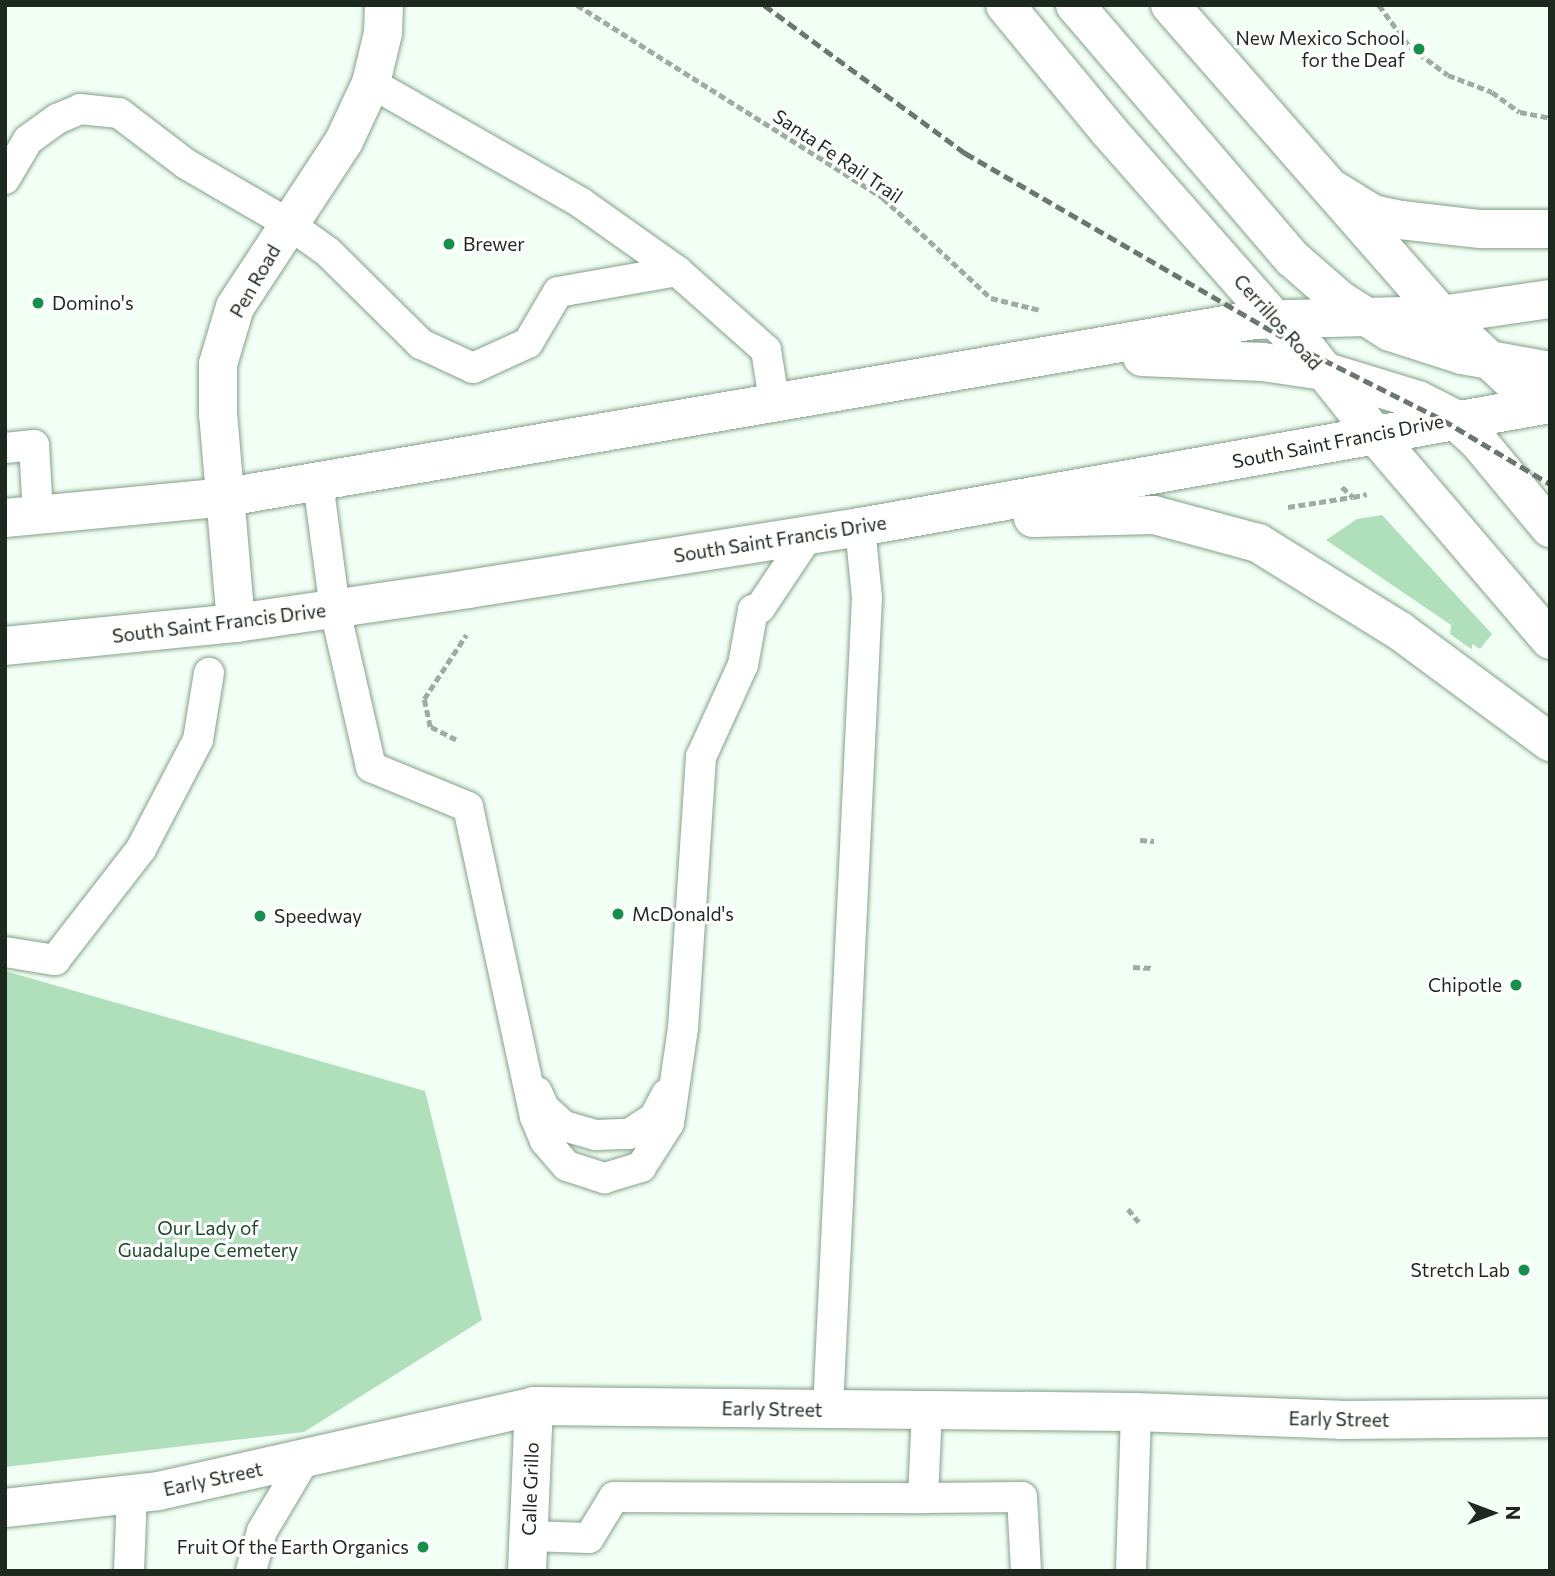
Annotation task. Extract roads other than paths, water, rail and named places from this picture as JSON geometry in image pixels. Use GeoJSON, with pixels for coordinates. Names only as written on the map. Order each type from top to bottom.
{"type":"FeatureCollection","features":[{"type":"Feature","properties":{"kind":"main road","name":"Pen Road"},"geometry":{"type":"LineString","coordinates":[[236,623],[218,364],[235,307],[344,141],[371,83],[383,33],[384,5]]}},
{"type":"Feature","properties":{"kind":"main road","name":"Cerrillos Road"},"geometry":{"type":"LineString","coordinates":[[1005,5],[1274,319],[1322,371],[1550,640]]}},
{"type":"Feature","properties":{"kind":"main road"},"geometry":{"type":"LineString","coordinates":[[1075,5],[1293,259],[1362,316],[1390,332],[1491,361]]}},
{"type":"Feature","properties":{"kind":"main road"},"geometry":{"type":"LineString","coordinates":[[1170,5],[1441,315],[1491,361],[1547,400]]}},
{"type":"Feature","properties":{"kind":"main road"},"geometry":{"type":"LineString","coordinates":[[1334,190],[1373,214],[1401,220],[1480,229],[1550,229]]}},
{"type":"Feature","properties":{"kind":"main road"},"geometry":{"type":"LineString","coordinates":[[22,516],[227,497],[775,406],[1274,319],[1441,315],[1550,299]]}},
{"type":"Feature","properties":{"kind":"main road"},"geometry":{"type":"LineString","coordinates":[[1064,355],[1263,362],[1322,371],[1418,400],[1453,418],[1550,528]]}},
{"type":"Feature","properties":{"kind":"main road","name":"South Saint Francis Drive"},"geometry":{"type":"LineString","coordinates":[[5,646],[236,623],[335,610],[808,536],[1376,436],[1547,400]]}},
{"type":"Feature","properties":{"kind":"main road"},"geometry":{"type":"LineString","coordinates":[[860,527],[1094,514],[1154,515],[1219,530],[1258,543],[1401,631],[1550,742]]}},
{"type":"Feature","properties":{"kind":"main road","name":"Early Street"},"geometry":{"type":"LineString","coordinates":[[5,1508],[132,1494],[305,1459],[534,1406],[1136,1412],[1340,1420],[1550,1418]]}},
{"type":"Feature","properties":{"kind":"main road","name":"Calle Grillo"},"geometry":{"type":"LineString","coordinates":[[528,1553],[534,1406]]}},
{"type":"Feature","properties":{"kind":"lane"},"geometry":{"type":"LineString","coordinates":[[371,83],[581,203],[677,271],[766,350],[775,406]]}},
{"type":"Feature","properties":{"kind":"lane"},"geometry":{"type":"LineString","coordinates":[[5,179],[28,140],[80,109],[119,113],[186,164],[289,224],[328,252],[421,344],[473,368],[528,343],[558,292],[677,271]]}},
{"type":"Feature","properties":{"kind":"lane"},"geometry":{"type":"LineString","coordinates":[[20,447],[22,516]]}},
{"type":"Feature","properties":{"kind":"lane"},"geometry":{"type":"LineString","coordinates":[[318,482],[335,610],[371,767],[468,807],[527,1069],[535,1117],[545,1141],[567,1166],[605,1178],[642,1167],[669,1123],[676,1079],[701,757],[743,665],[754,610],[760,608],[808,536]]}},
{"type":"Feature","properties":{"kind":"lane"},"geometry":{"type":"LineString","coordinates":[[828,1409],[867,598],[860,527]]}},
{"type":"Feature","properties":{"kind":"lane"},"geometry":{"type":"LineString","coordinates":[[5,952],[55,960],[141,849],[198,740],[209,673]]}},
{"type":"Feature","properties":{"kind":"lane"},"geometry":{"type":"LineString","coordinates":[[527,1069],[544,1108],[564,1126],[596,1135],[629,1134],[654,1118],[676,1079]]}},
{"type":"Feature","properties":{"kind":"lane"},"geometry":{"type":"LineString","coordinates":[[923,1498],[927,1410]]}},
{"type":"Feature","properties":{"kind":"lane"},"geometry":{"type":"LineString","coordinates":[[1131,1571],[1136,1412]]}},
{"type":"Feature","properties":{"kind":"lane"},"geometry":{"type":"LineString","coordinates":[[251,1571],[262,1531],[305,1459]]}},
{"type":"Feature","properties":{"kind":"lane"},"geometry":{"type":"LineString","coordinates":[[129,1571],[132,1494]]}},
{"type":"Feature","properties":{"kind":"lane"},"geometry":{"type":"LineString","coordinates":[[528,1553],[589,1538],[614,1497],[1022,1497],[1026,1571]]}},
{"type":"Feature","properties":{"kind":"railway"},"geometry":{"type":"LineString","coordinates":[[764,5],[965,153],[1310,353],[1443,420],[1550,484]]}},
{"type":"Feature","properties":{"kind":"place","name":"New Mexico School for the Deaf"},"geometry":{"type":"Point","coordinates":[1419,49]}},
{"type":"Feature","properties":{"kind":"place","name":"Brewer"},"geometry":{"type":"Point","coordinates":[449,244]}},
{"type":"Feature","properties":{"kind":"place","name":"Domino's"},"geometry":{"type":"Point","coordinates":[38,303]}},
{"type":"Feature","properties":{"kind":"place","name":"McDonald's"},"geometry":{"type":"Point","coordinates":[618,914]}},
{"type":"Feature","properties":{"kind":"place","name":"Speedway"},"geometry":{"type":"Point","coordinates":[260,916]}},
{"type":"Feature","properties":{"kind":"place","name":"Chipotle"},"geometry":{"type":"Point","coordinates":[1516,985]}},
{"type":"Feature","properties":{"kind":"place","name":"Stretch Lab"},"geometry":{"type":"Point","coordinates":[1524,1270]}},
{"type":"Feature","properties":{"kind":"place","name":"Fruit Of the Earth Organics"},"geometry":{"type":"Point","coordinates":[423,1547]}},
{"type":"Feature","properties":{"kind":"park label","name":"Our Lady of Guadalupe Cemetery"},"geometry":{"type":"Point","coordinates":[208,1239]}}]}
